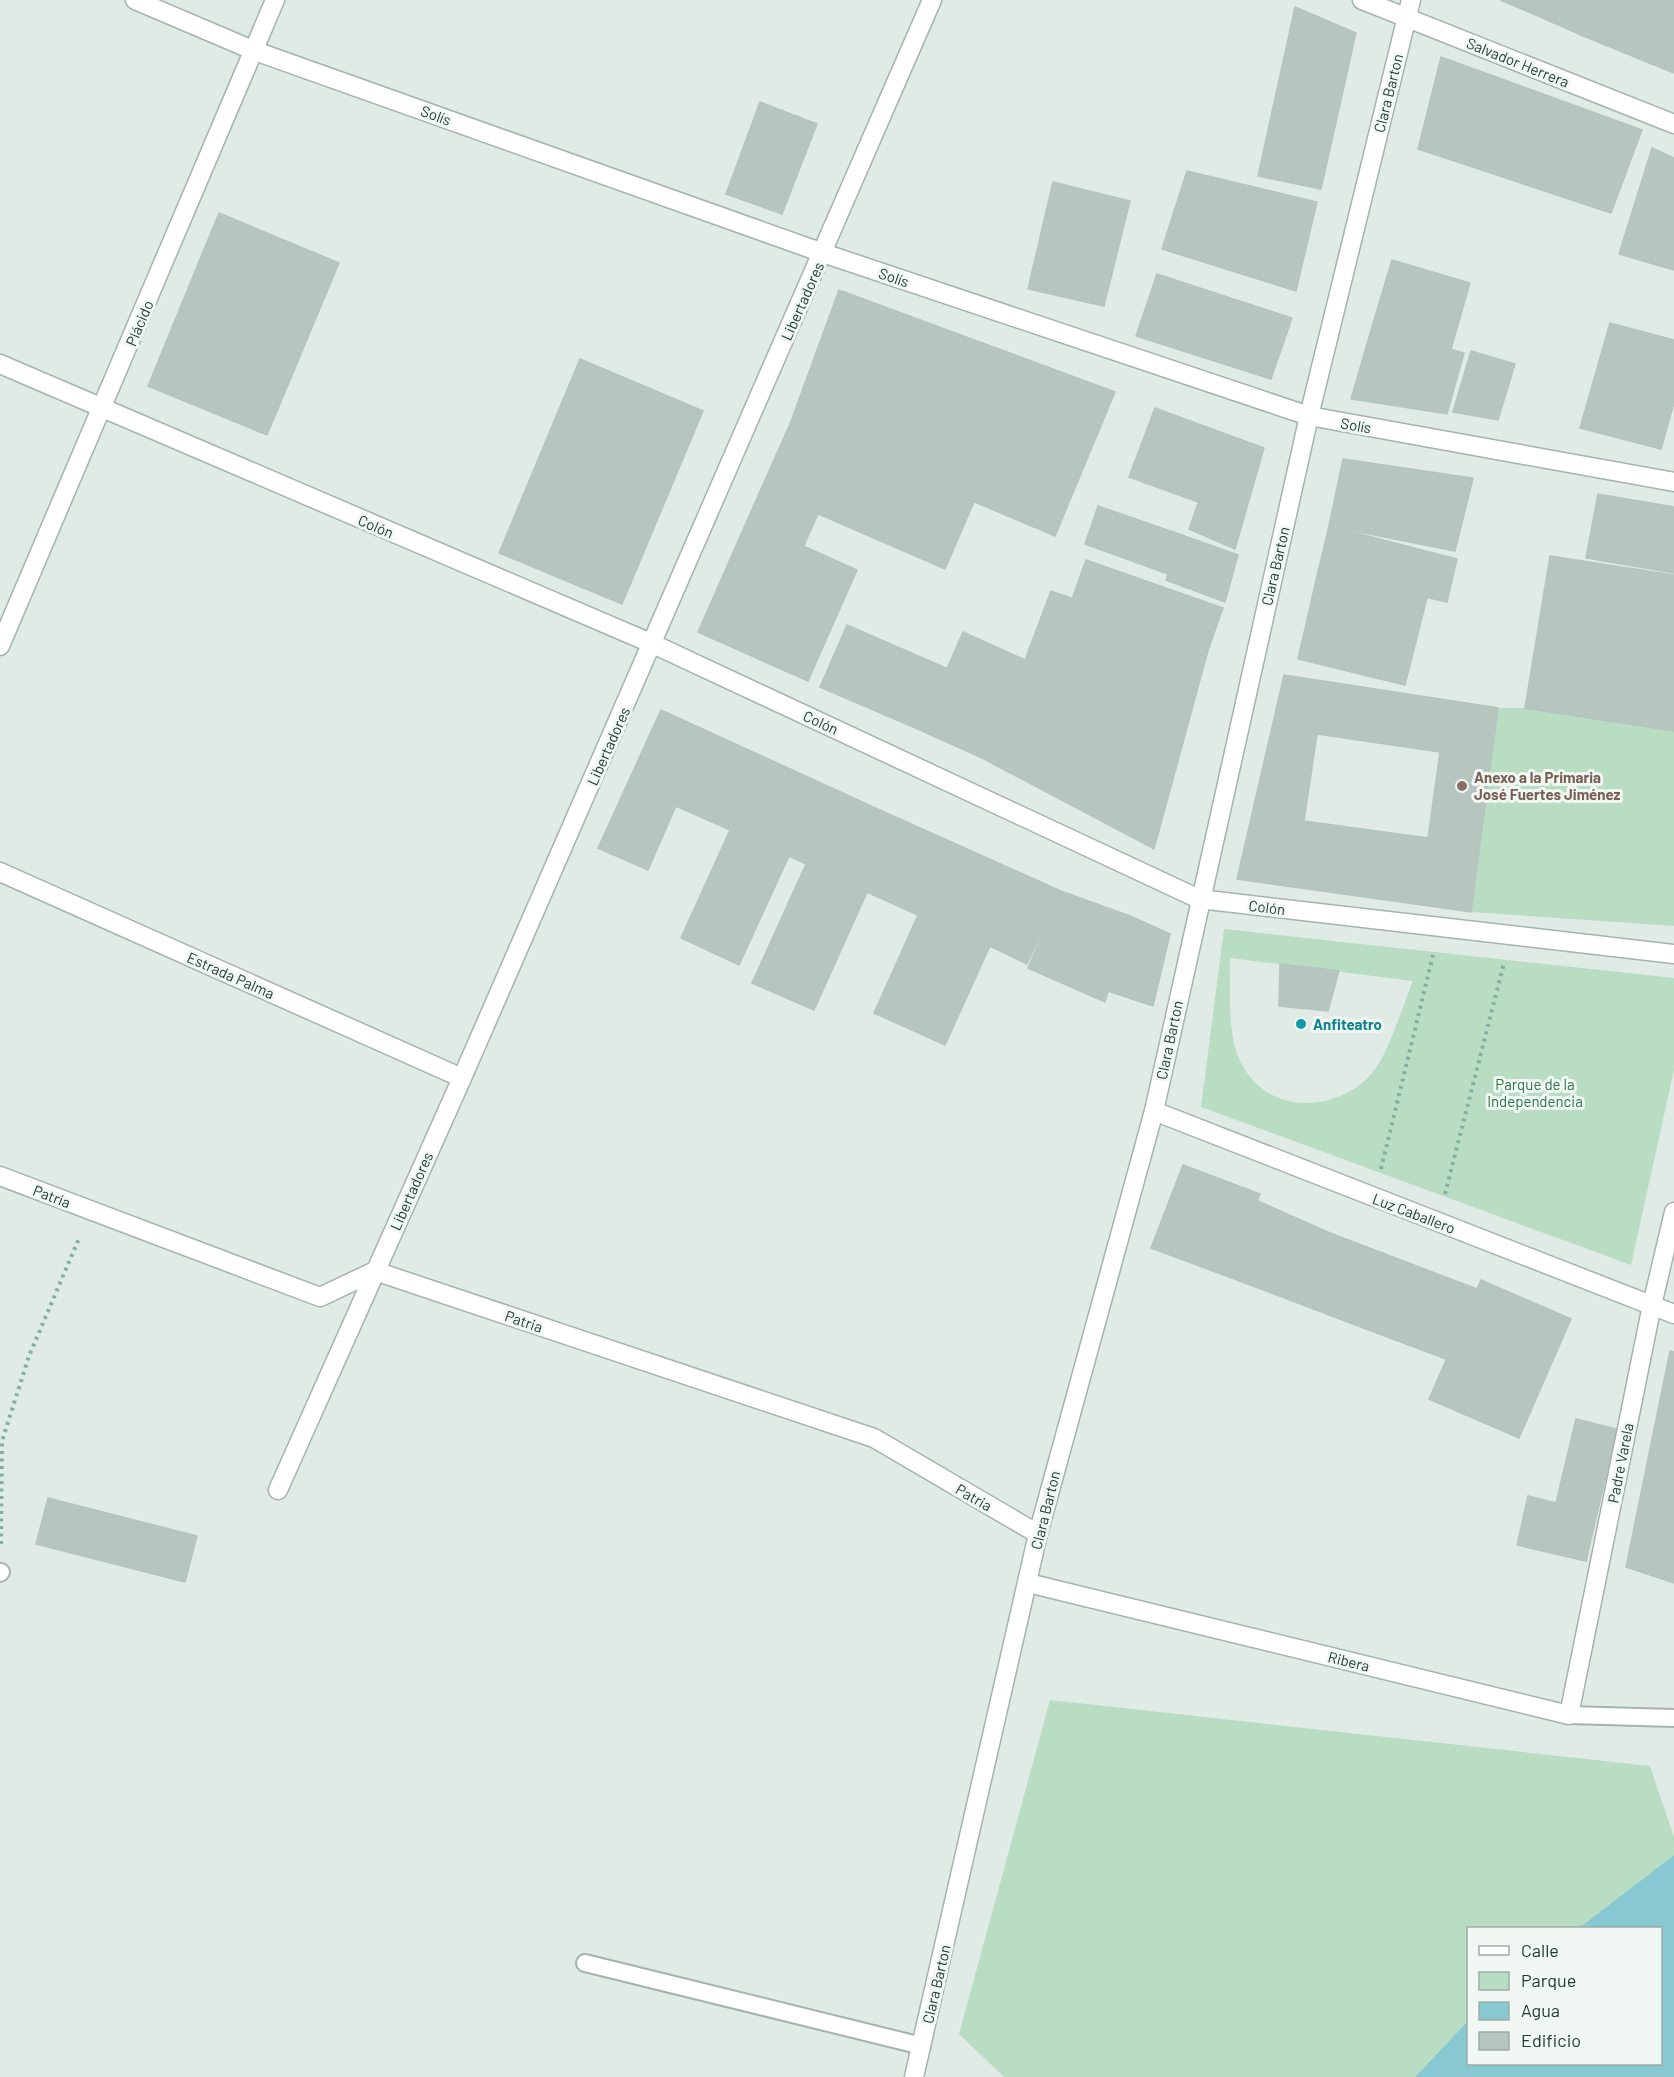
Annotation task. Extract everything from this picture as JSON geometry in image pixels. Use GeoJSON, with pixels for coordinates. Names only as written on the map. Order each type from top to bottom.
{"type":"FeatureCollection","features":[{"type":"Feature","properties":{"kind":"street","name":"Solís"},"geometry":{"type":"LineString","coordinates":[[135,0],[255,51],[823,253],[1309,416],[1674,482]]}},
{"type":"Feature","properties":{"kind":"street","name":"Plácido"},"geometry":{"type":"LineString","coordinates":[[0,646],[275,0]]}},
{"type":"Feature","properties":{"kind":"street","name":"Libertadores"},"geometry":{"type":"LineString","coordinates":[[278,1490],[462,1078],[932,0]]}},
{"type":"Feature","properties":{"kind":"street","name":"Salvador Herrera"},"geometry":{"type":"LineString","coordinates":[[1362,0],[1674,124]]}},
{"type":"Feature","properties":{"kind":"street","name":"Clara Barton"},"geometry":{"type":"LineString","coordinates":[[914,2077],[1038,1534],[1154,1110],[1199,899],[1309,416],[1411,0]]}},
{"type":"Feature","properties":{"kind":"street","name":"Colón"},"geometry":{"type":"LineString","coordinates":[[0,364],[652,644],[1199,899],[1674,954]]}},
{"type":"Feature","properties":{"kind":"street","name":"Estrada Palma"},"geometry":{"type":"LineString","coordinates":[[0,872],[462,1078]]}},
{"type":"Feature","properties":{"kind":"street","name":"Luz Caballero"},"geometry":{"type":"LineString","coordinates":[[1154,1110],[1674,1314]]}},
{"type":"Feature","properties":{"kind":"street","name":"Patria"},"geometry":{"type":"LineString","coordinates":[[0,1176],[320,1297],[375,1271],[874,1438],[1038,1534]]}},
{"type":"Feature","properties":{"kind":"street","name":"Padre Varela"},"geometry":{"type":"LineString","coordinates":[[1569,1715],[1652,1305],[1674,1212]]}},
{"type":"Feature","properties":{"kind":"street","name":"Ribera"},"geometry":{"type":"LineString","coordinates":[[1028,1583],[1569,1715]]}},
{"type":"Feature","properties":{"kind":"lane","name":"Ribera"},"geometry":{"type":"LineString","coordinates":[[1569,1715],[1674,1718]]}},
{"type":"Feature","properties":{"kind":"lane"},"geometry":{"type":"LineString","coordinates":[[585,1963],[922,2046]]}},
{"type":"Feature","properties":{"kind":"path"},"geometry":{"type":"LineString","coordinates":[[1374,1197],[1440,928]]}},
{"type":"Feature","properties":{"kind":"path"},"geometry":{"type":"LineString","coordinates":[[1438,1222],[1511,936]]}},
{"type":"Feature","properties":{"kind":"path"},"geometry":{"type":"LineString","coordinates":[[0,1573],[2,1441],[29,1356],[91,1210]]}},
{"type":"Feature","properties":{"kind":"green space"},"geometry":{"type":"Polygon","coordinates":[[[1498,708],[1525,708],[1674,731],[1674,926],[1471,912],[1498,708]]]}},
{"type":"Feature","properties":{"kind":"green space","name":"Parque de la Independencia"},"geometry":{"type":"Polygon","coordinates":[[[1224,929],[1674,978],[1674,1070],[1631,1265],[1201,1107],[1224,929]],[[1230,958],[1231,1025],[1241,1063],[1253,1080],[1268,1092],[1285,1100],[1303,1103],[1322,1102],[1340,1096],[1357,1086],[1378,1065],[1413,981],[1230,958]]]}},
{"type":"Feature","properties":{"kind":"green space"},"geometry":{"type":"Polygon","coordinates":[[[1050,1700],[1650,1766],[1674,1837],[1674,1855],[1580,1927],[1467,1927],[1467,2022],[1415,2077],[1004,2077],[959,2034],[1050,1700]]]}},
{"type":"Feature","properties":{"kind":"water"},"geometry":{"type":"Polygon","coordinates":[[[1674,1855],[1674,2077],[1415,2077],[1467,2022],[1467,2065],[1662,2065],[1662,1927],[1580,1927],[1674,1855]]]}},
{"type":"Feature","properties":{"kind":"building"},"geometry":{"type":"Polygon","coordinates":[[[1500,0],[1527,0],[1524,10],[1500,0]]]}},
{"type":"Feature","properties":{"kind":"building"},"geometry":{"type":"Polygon","coordinates":[[[1527,0],[1592,0],[1581,35],[1524,10],[1527,0]]]}},
{"type":"Feature","properties":{"kind":"building"},"geometry":{"type":"Polygon","coordinates":[[[1592,0],[1674,0],[1674,33],[1664,69],[1581,35],[1592,0]]]}},
{"type":"Feature","properties":{"kind":"building"},"geometry":{"type":"Polygon","coordinates":[[[1295,7],[1356,33],[1321,189],[1258,176],[1295,7]]]}},
{"type":"Feature","properties":{"kind":"building"},"geometry":{"type":"Polygon","coordinates":[[[1674,33],[1674,73],[1664,69],[1674,33]]]}},
{"type":"Feature","properties":{"kind":"building"},"geometry":{"type":"Polygon","coordinates":[[[1441,57],[1642,130],[1611,213],[1418,149],[1441,57]]]}},
{"type":"Feature","properties":{"kind":"building"},"geometry":{"type":"Polygon","coordinates":[[[760,102],[817,124],[782,214],[726,194],[760,102]]]}},
{"type":"Feature","properties":{"kind":"building"},"geometry":{"type":"Polygon","coordinates":[[[1652,148],[1674,158],[1674,247],[1667,268],[1619,254],[1652,148]]]}},
{"type":"Feature","properties":{"kind":"building"},"geometry":{"type":"Polygon","coordinates":[[[1187,171],[1317,202],[1296,291],[1162,249],[1187,171]]]}},
{"type":"Feature","properties":{"kind":"building"},"geometry":{"type":"Polygon","coordinates":[[[1053,182],[1130,201],[1104,306],[1028,289],[1053,182]]]}},
{"type":"Feature","properties":{"kind":"building"},"geometry":{"type":"Polygon","coordinates":[[[219,213],[339,263],[267,435],[148,386],[219,213]]]}},
{"type":"Feature","properties":{"kind":"building"},"geometry":{"type":"Polygon","coordinates":[[[1674,247],[1674,270],[1667,268],[1674,247]]]}},
{"type":"Feature","properties":{"kind":"building"},"geometry":{"type":"Polygon","coordinates":[[[1392,260],[1470,283],[1451,349],[1372,327],[1392,260]]]}},
{"type":"Feature","properties":{"kind":"building"},"geometry":{"type":"Polygon","coordinates":[[[1157,274],[1292,318],[1271,379],[1136,336],[1157,274]]]}},
{"type":"Feature","properties":{"kind":"building"},"geometry":{"type":"Polygon","coordinates":[[[839,290],[1115,392],[1055,536],[790,424],[839,290]]]}},
{"type":"Feature","properties":{"kind":"building"},"geometry":{"type":"Polygon","coordinates":[[[1610,323],[1674,340],[1674,403],[1661,449],[1580,428],[1610,323]]]}},
{"type":"Feature","properties":{"kind":"building"},"geometry":{"type":"Polygon","coordinates":[[[1372,327],[1464,353],[1447,414],[1351,399],[1372,327]]]}},
{"type":"Feature","properties":{"kind":"building"},"geometry":{"type":"Polygon","coordinates":[[[1471,351],[1515,364],[1498,420],[1453,412],[1471,351]]]}},
{"type":"Feature","properties":{"kind":"building"},"geometry":{"type":"Polygon","coordinates":[[[580,359],[703,411],[622,604],[499,553],[580,359]]]}},
{"type":"Feature","properties":{"kind":"building"},"geometry":{"type":"Polygon","coordinates":[[[1155,408],[1223,433],[1198,502],[1129,477],[1155,408]]]}},
{"type":"Feature","properties":{"kind":"building"},"geometry":{"type":"Polygon","coordinates":[[[790,424],[974,502],[945,569],[761,489],[790,424]]]}},
{"type":"Feature","properties":{"kind":"building"},"geometry":{"type":"Polygon","coordinates":[[[1223,433],[1264,448],[1235,549],[1189,529],[1223,433]]]}},
{"type":"Feature","properties":{"kind":"building"},"geometry":{"type":"Polygon","coordinates":[[[1343,459],[1473,478],[1455,551],[1329,526],[1343,459]]]}},
{"type":"Feature","properties":{"kind":"building"},"geometry":{"type":"Polygon","coordinates":[[[761,489],[818,514],[754,657],[698,632],[761,489]]]}},
{"type":"Feature","properties":{"kind":"building"},"geometry":{"type":"Polygon","coordinates":[[[1598,494],[1674,507],[1674,573],[1586,558],[1598,494]]]}},
{"type":"Feature","properties":{"kind":"building"},"geometry":{"type":"Polygon","coordinates":[[[1098,506],[1182,535],[1168,574],[1085,544],[1098,506]]]}},
{"type":"Feature","properties":{"kind":"building"},"geometry":{"type":"Polygon","coordinates":[[[1329,526],[1457,559],[1447,602],[1318,572],[1329,526]]]}},
{"type":"Feature","properties":{"kind":"building"},"geometry":{"type":"Polygon","coordinates":[[[1182,535],[1238,555],[1225,602],[1166,580],[1182,535]]]}},
{"type":"Feature","properties":{"kind":"building"},"geometry":{"type":"Polygon","coordinates":[[[803,546],[857,570],[808,681],[754,657],[803,546]]]}},
{"type":"Feature","properties":{"kind":"building"},"geometry":{"type":"Polygon","coordinates":[[[1550,556],[1674,575],[1674,731],[1525,708],[1550,556]]]}},
{"type":"Feature","properties":{"kind":"building"},"geometry":{"type":"Polygon","coordinates":[[[1086,560],[1223,608],[1209,647],[1072,599],[1086,560]]]}},
{"type":"Feature","properties":{"kind":"building"},"geometry":{"type":"Polygon","coordinates":[[[1318,572],[1427,598],[1405,685],[1298,659],[1318,572]]]}},
{"type":"Feature","properties":{"kind":"building"},"geometry":{"type":"Polygon","coordinates":[[[1051,591],[1209,647],[1154,849],[982,758],[1025,660],[1051,591]]]}},
{"type":"Feature","properties":{"kind":"building"},"geometry":{"type":"Polygon","coordinates":[[[847,625],[948,669],[920,730],[820,687],[847,625]]]}},
{"type":"Feature","properties":{"kind":"building"},"geometry":{"type":"Polygon","coordinates":[[[963,632],[1025,660],[982,758],[920,730],[963,632]]]}},
{"type":"Feature","properties":{"kind":"building","name":"Anexo a la Primaria José Fuertes Jiménez"},"geometry":{"type":"Polygon","coordinates":[[[1284,675],[1498,708],[1471,912],[1237,879],[1284,675]],[[1317,734],[1304,821],[1428,838],[1440,752],[1317,734]]]}},
{"type":"Feature","properties":{"kind":"building"},"geometry":{"type":"Polygon","coordinates":[[[661,710],[900,819],[814,1010],[752,983],[806,864],[789,856],[739,965],[681,938],[730,830],[676,806],[648,870],[598,848],[661,710]]]}},
{"type":"Feature","properties":{"kind":"building"},"geometry":{"type":"Polygon","coordinates":[[[900,819],[1061,891],[1027,964],[990,946],[945,1045],[874,1013],[918,915],[867,892],[900,819]]]}},
{"type":"Feature","properties":{"kind":"building"},"geometry":{"type":"Polygon","coordinates":[[[1061,891],[1130,916],[1105,1002],[1028,968],[1061,891]]]}},
{"type":"Feature","properties":{"kind":"building"},"geometry":{"type":"Polygon","coordinates":[[[1130,916],[1170,934],[1153,1006],[1108,991],[1130,916]]]}},
{"type":"Feature","properties":{"kind":"building"},"geometry":{"type":"Polygon","coordinates":[[[1280,964],[1339,971],[1328,1011],[1279,1006],[1280,964]]]}},
{"type":"Feature","properties":{"kind":"building"},"geometry":{"type":"Polygon","coordinates":[[[1183,1165],[1260,1194],[1229,1277],[1151,1248],[1183,1165]]]}},
{"type":"Feature","properties":{"kind":"building"},"geometry":{"type":"Polygon","coordinates":[[[1258,1201],[1330,1233],[1303,1305],[1229,1277],[1258,1201]]]}},
{"type":"Feature","properties":{"kind":"building"},"geometry":{"type":"Polygon","coordinates":[[[1330,1233],[1393,1257],[1366,1329],[1303,1305],[1330,1233]]]}},
{"type":"Feature","properties":{"kind":"building"},"geometry":{"type":"Polygon","coordinates":[[[1393,1257],[1477,1289],[1446,1359],[1366,1329],[1393,1257]]]}},
{"type":"Feature","properties":{"kind":"building"},"geometry":{"type":"Polygon","coordinates":[[[1481,1280],[1571,1319],[1519,1438],[1429,1399],[1481,1280]]]}},
{"type":"Feature","properties":{"kind":"building"},"geometry":{"type":"Polygon","coordinates":[[[1670,1351],[1674,1352],[1674,1583],[1626,1567],[1670,1351]]]}},
{"type":"Feature","properties":{"kind":"building"},"geometry":{"type":"Polygon","coordinates":[[[1576,1419],[1617,1429],[1586,1561],[1517,1545],[1528,1496],[1556,1503],[1576,1419]]]}},
{"type":"Feature","properties":{"kind":"building"},"geometry":{"type":"Polygon","coordinates":[[[48,1498],[197,1536],[185,1582],[36,1544],[48,1498]]]}},
{"type":"Feature","properties":{"kind":"place","name":"Anexo a la Primaria José Fuertes Jiménez"},"geometry":{"type":"Point","coordinates":[1462,786]}},
{"type":"Feature","properties":{"kind":"place","name":"Anfiteatro"},"geometry":{"type":"Point","coordinates":[1301,1024]}}]}
